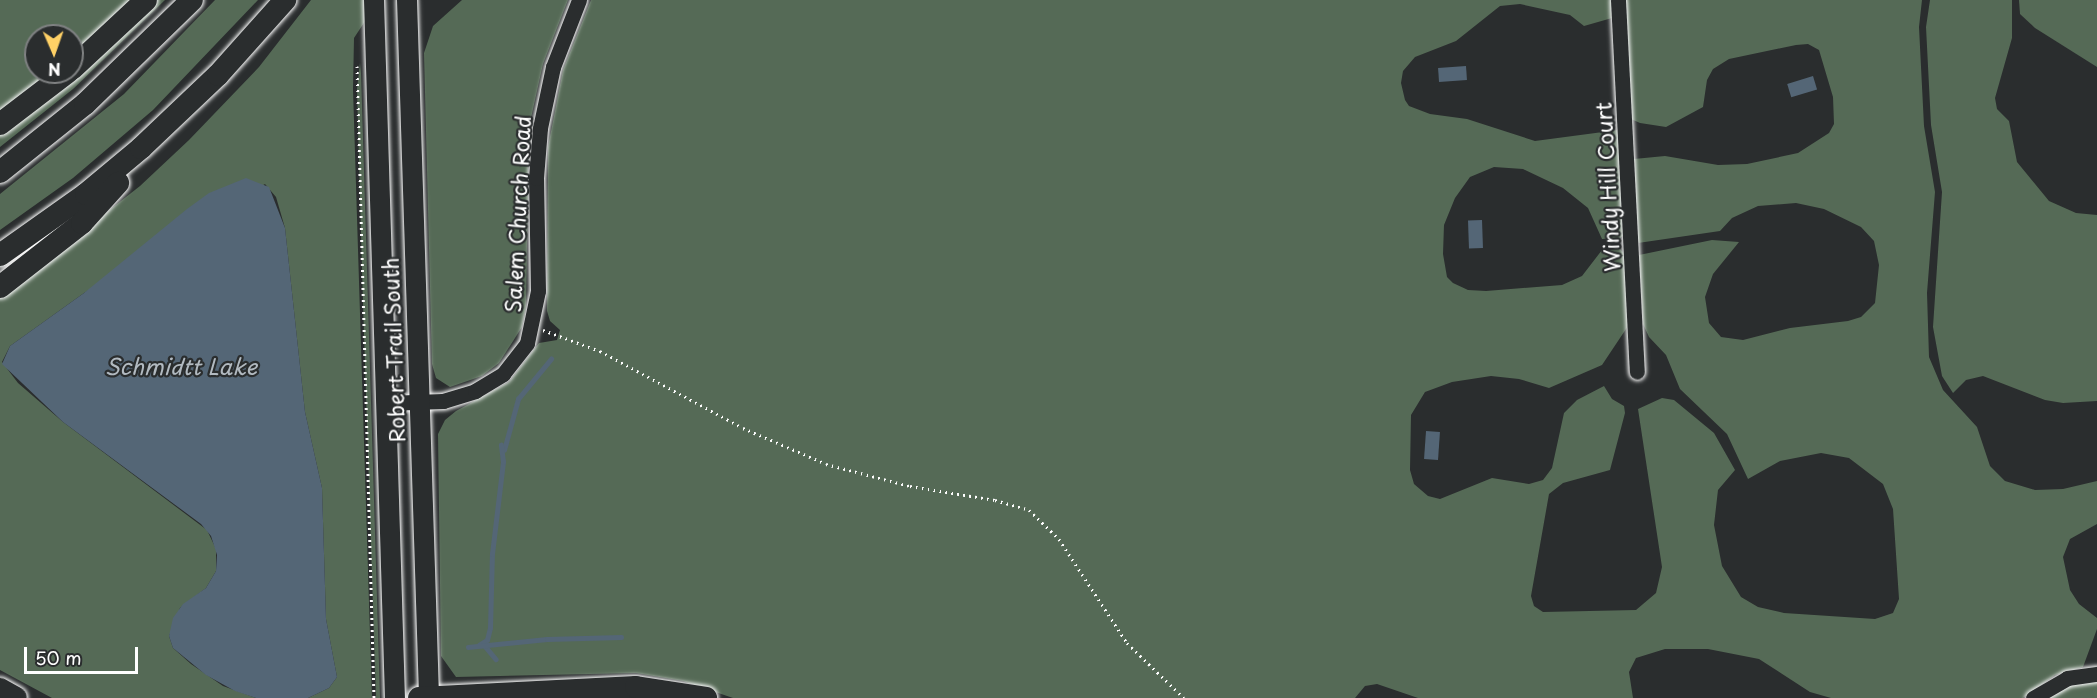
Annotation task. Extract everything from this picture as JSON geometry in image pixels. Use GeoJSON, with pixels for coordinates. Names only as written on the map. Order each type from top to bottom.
{"type":"FeatureCollection","features":[{"type":"Feature","properties":{"kind":"highway"},"geometry":{"type":"LineString","coordinates":[[84,58],[146,0]]}},
{"type":"Feature","properties":{"kind":"highway"},"geometry":{"type":"LineString","coordinates":[[0,172],[86,104],[192,0]]}},
{"type":"Feature","properties":{"kind":"highway"},"geometry":{"type":"LineString","coordinates":[[0,287],[82,223],[285,0]]}},
{"type":"Feature","properties":{"kind":"highway"},"geometry":{"type":"LineString","coordinates":[[0,124],[52,84]]}},
{"type":"Feature","properties":{"kind":"highway"},"geometry":{"type":"LineString","coordinates":[[0,255],[86,194],[193,100]]}},
{"type":"Feature","properties":{"kind":"highway"},"geometry":{"type":"LineString","coordinates":[[425,697],[636,687],[706,698]]}},
{"type":"Feature","properties":{"kind":"highway"},"geometry":{"type":"LineString","coordinates":[[0,689],[16,698]]}},
{"type":"Feature","properties":{"kind":"main road","name":"Robert Trail South"},"geometry":{"type":"LineString","coordinates":[[407,0],[425,697]]}},
{"type":"Feature","properties":{"kind":"main road","name":"Robert Trail South"},"geometry":{"type":"LineString","coordinates":[[374,4],[395,698]]}},
{"type":"Feature","properties":{"kind":"street","name":"Salem Church Road"},"geometry":{"type":"LineString","coordinates":[[386,403],[456,398],[491,382],[513,363],[533,327],[537,291],[540,128],[553,67],[579,0]]}},
{"type":"Feature","properties":{"kind":"street","name":"Windy Hill Court"},"geometry":{"type":"LineString","coordinates":[[1618,0],[1637,372]]}},
{"type":"Feature","properties":{"kind":"street"},"geometry":{"type":"LineString","coordinates":[[2033,698],[2067,678],[2097,674]]}},
{"type":"Feature","properties":{"kind":"path"},"geometry":{"type":"LineString","coordinates":[[358,63],[356,113],[374,698]]}},
{"type":"Feature","properties":{"kind":"path"},"geometry":{"type":"LineString","coordinates":[[533,327],[600,351],[743,428],[826,465],[910,486],[995,500],[1029,510],[1059,538],[1127,643],[1184,698]]}},
{"type":"Feature","properties":{"kind":"green space"},"geometry":{"type":"Polygon","coordinates":[[[0,0],[137,0],[84,49],[84,24],[24,24],[24,84],[41,84],[0,116],[0,0]]]}},
{"type":"Feature","properties":{"kind":"green space"},"geometry":{"type":"Polygon","coordinates":[[[153,0],[165,0],[84,78],[84,59],[153,0]]]}},
{"type":"Feature","properties":{"kind":"green space"},"geometry":{"type":"Polygon","coordinates":[[[215,0],[258,0],[153,110],[73,178],[0,230],[0,194],[124,94],[215,0]]]}},
{"type":"Feature","properties":{"kind":"green space"},"geometry":{"type":"Polygon","coordinates":[[[311,0],[379,0],[354,38],[353,89],[372,698],[308,698],[329,688],[337,677],[326,619],[322,488],[305,412],[285,228],[276,197],[265,184],[84,293],[10,346],[2,362],[18,383],[63,422],[207,530],[216,549],[216,571],[206,588],[180,608],[169,636],[173,648],[191,664],[223,686],[256,698],[52,698],[0,670],[0,296],[140,186],[189,140],[259,67],[311,0]]]}},
{"type":"Feature","properties":{"kind":"green space"},"geometry":{"type":"Polygon","coordinates":[[[462,0],[568,0],[543,64],[529,127],[526,306],[522,327],[499,363],[482,376],[450,387],[436,378],[432,364],[424,53],[433,26],[462,0]]]}},
{"type":"Feature","properties":{"kind":"green space"},"geometry":{"type":"Polygon","coordinates":[[[591,0],[1611,0],[1612,18],[1584,26],[1570,15],[1520,4],[1500,6],[1456,41],[1415,57],[1403,71],[1401,83],[1405,100],[1409,106],[1430,114],[1467,119],[1535,141],[1618,130],[1624,235],[1620,238],[1602,239],[1588,208],[1563,188],[1523,169],[1494,167],[1470,177],[1455,198],[1444,225],[1443,254],[1447,277],[1453,283],[1468,290],[1486,291],[1562,285],[1582,276],[1602,250],[1620,249],[1625,254],[1628,326],[1602,365],[1549,388],[1519,379],[1491,376],[1452,382],[1425,392],[1411,415],[1410,470],[1414,484],[1428,496],[1440,499],[1492,478],[1529,484],[1543,480],[1552,468],[1564,413],[1577,400],[1604,386],[1612,399],[1624,406],[1625,413],[1610,470],[1563,483],[1549,494],[1531,596],[1534,606],[1543,612],[1636,610],[1656,593],[1662,567],[1638,409],[1662,398],[1674,400],[1714,433],[1735,470],[1718,490],[1714,525],[1722,566],[1741,597],[1758,607],[1784,613],[1875,619],[1893,613],[1899,599],[1893,509],[1883,484],[1849,458],[1821,453],[1780,461],[1748,479],[1727,434],[1680,389],[1666,355],[1649,337],[1643,324],[1639,255],[1712,240],[1739,242],[1713,274],[1705,297],[1709,323],[1721,337],[1743,340],[1790,328],[1848,321],[1861,317],[1875,303],[1879,265],[1874,241],[1861,227],[1824,209],[1796,203],[1758,206],[1732,218],[1720,231],[1638,243],[1634,159],[1665,156],[1718,165],[1747,164],[1798,153],[1829,133],[1834,124],[1833,97],[1819,50],[1808,44],[1796,45],[1729,59],[1713,69],[1707,80],[1703,107],[1666,127],[1640,123],[1631,119],[1625,0],[1922,0],[1919,27],[1924,126],[1935,192],[1927,293],[1929,357],[1943,390],[1977,427],[1990,466],[2005,481],[2035,490],[2063,489],[2097,481],[2097,524],[2070,539],[2063,557],[2070,590],[2079,604],[2097,618],[2097,629],[2083,667],[2055,675],[2023,698],[1831,698],[1810,692],[1759,659],[1708,649],[1665,649],[1636,658],[1629,672],[1633,698],[1418,698],[1377,684],[1365,686],[1355,698],[733,698],[683,681],[636,673],[456,677],[441,656],[438,434],[445,420],[456,411],[509,382],[539,343],[557,340],[560,330],[550,321],[547,311],[548,147],[563,70],[591,0]]]}},
{"type":"Feature","properties":{"kind":"green space"},"geometry":{"type":"Polygon","coordinates":[[[1930,0],[2012,0],[2012,38],[1995,98],[1997,109],[2009,121],[2017,162],[2049,201],[2076,213],[2097,215],[2097,401],[2063,403],[2045,400],[1983,376],[1966,380],[1953,393],[1942,376],[1933,327],[1942,192],[1931,125],[1926,27],[1930,0]]]}},
{"type":"Feature","properties":{"kind":"green space"},"geometry":{"type":"Polygon","coordinates":[[[2019,0],[2097,0],[2097,67],[2035,28],[2020,14],[2019,0]]]}},
{"type":"Feature","properties":{"kind":"green space"},"geometry":{"type":"Polygon","coordinates":[[[360,63],[380,698],[376,698],[363,303],[357,89],[360,63]]]}},
{"type":"Feature","properties":{"kind":"green space"},"geometry":{"type":"Polygon","coordinates":[[[55,84],[78,84],[0,147],[0,131],[55,84]]]}},
{"type":"Feature","properties":{"kind":"green space"},"geometry":{"type":"Polygon","coordinates":[[[2097,680],[2097,698],[2044,698],[2073,683],[2097,680]]]}},
{"type":"Feature","properties":{"kind":"water"},"geometry":{"type":"Polygon","coordinates":[[[1466,66],[1467,80],[1439,82],[1438,68],[1466,66]]]}},
{"type":"Feature","properties":{"kind":"water"},"geometry":{"type":"Polygon","coordinates":[[[1813,76],[1817,89],[1791,97],[1787,84],[1813,76]]]}},
{"type":"Feature","properties":{"kind":"water","name":"Schmidtt Lake"},"geometry":{"type":"Polygon","coordinates":[[[246,178],[269,187],[285,228],[305,412],[322,488],[326,619],[337,677],[329,688],[308,698],[256,698],[235,691],[206,675],[173,648],[169,636],[173,618],[183,604],[206,588],[216,571],[217,555],[211,536],[201,524],[63,422],[2,364],[10,346],[84,293],[187,209],[209,193],[246,178]]]}},
{"type":"Feature","properties":{"kind":"water"},"geometry":{"type":"Polygon","coordinates":[[[1468,220],[1482,220],[1483,248],[1469,248],[1468,220]]]}},
{"type":"Feature","properties":{"kind":"water"},"geometry":{"type":"Polygon","coordinates":[[[1426,431],[1440,432],[1438,460],[1424,459],[1426,431]]]}},
{"type":"Feature","properties":{"kind":"waterway"},"geometry":{"type":"LineString","coordinates":[[504,450],[518,399],[551,359]]}},
{"type":"Feature","properties":{"kind":"waterway"},"geometry":{"type":"LineString","coordinates":[[479,645],[487,640],[490,628],[492,554],[503,462],[501,445]]}},
{"type":"Feature","properties":{"kind":"waterway"},"geometry":{"type":"LineString","coordinates":[[468,647],[547,639],[621,637]]}},
{"type":"Feature","properties":{"kind":"waterway"},"geometry":{"type":"LineString","coordinates":[[485,646],[496,659]]}}]}
